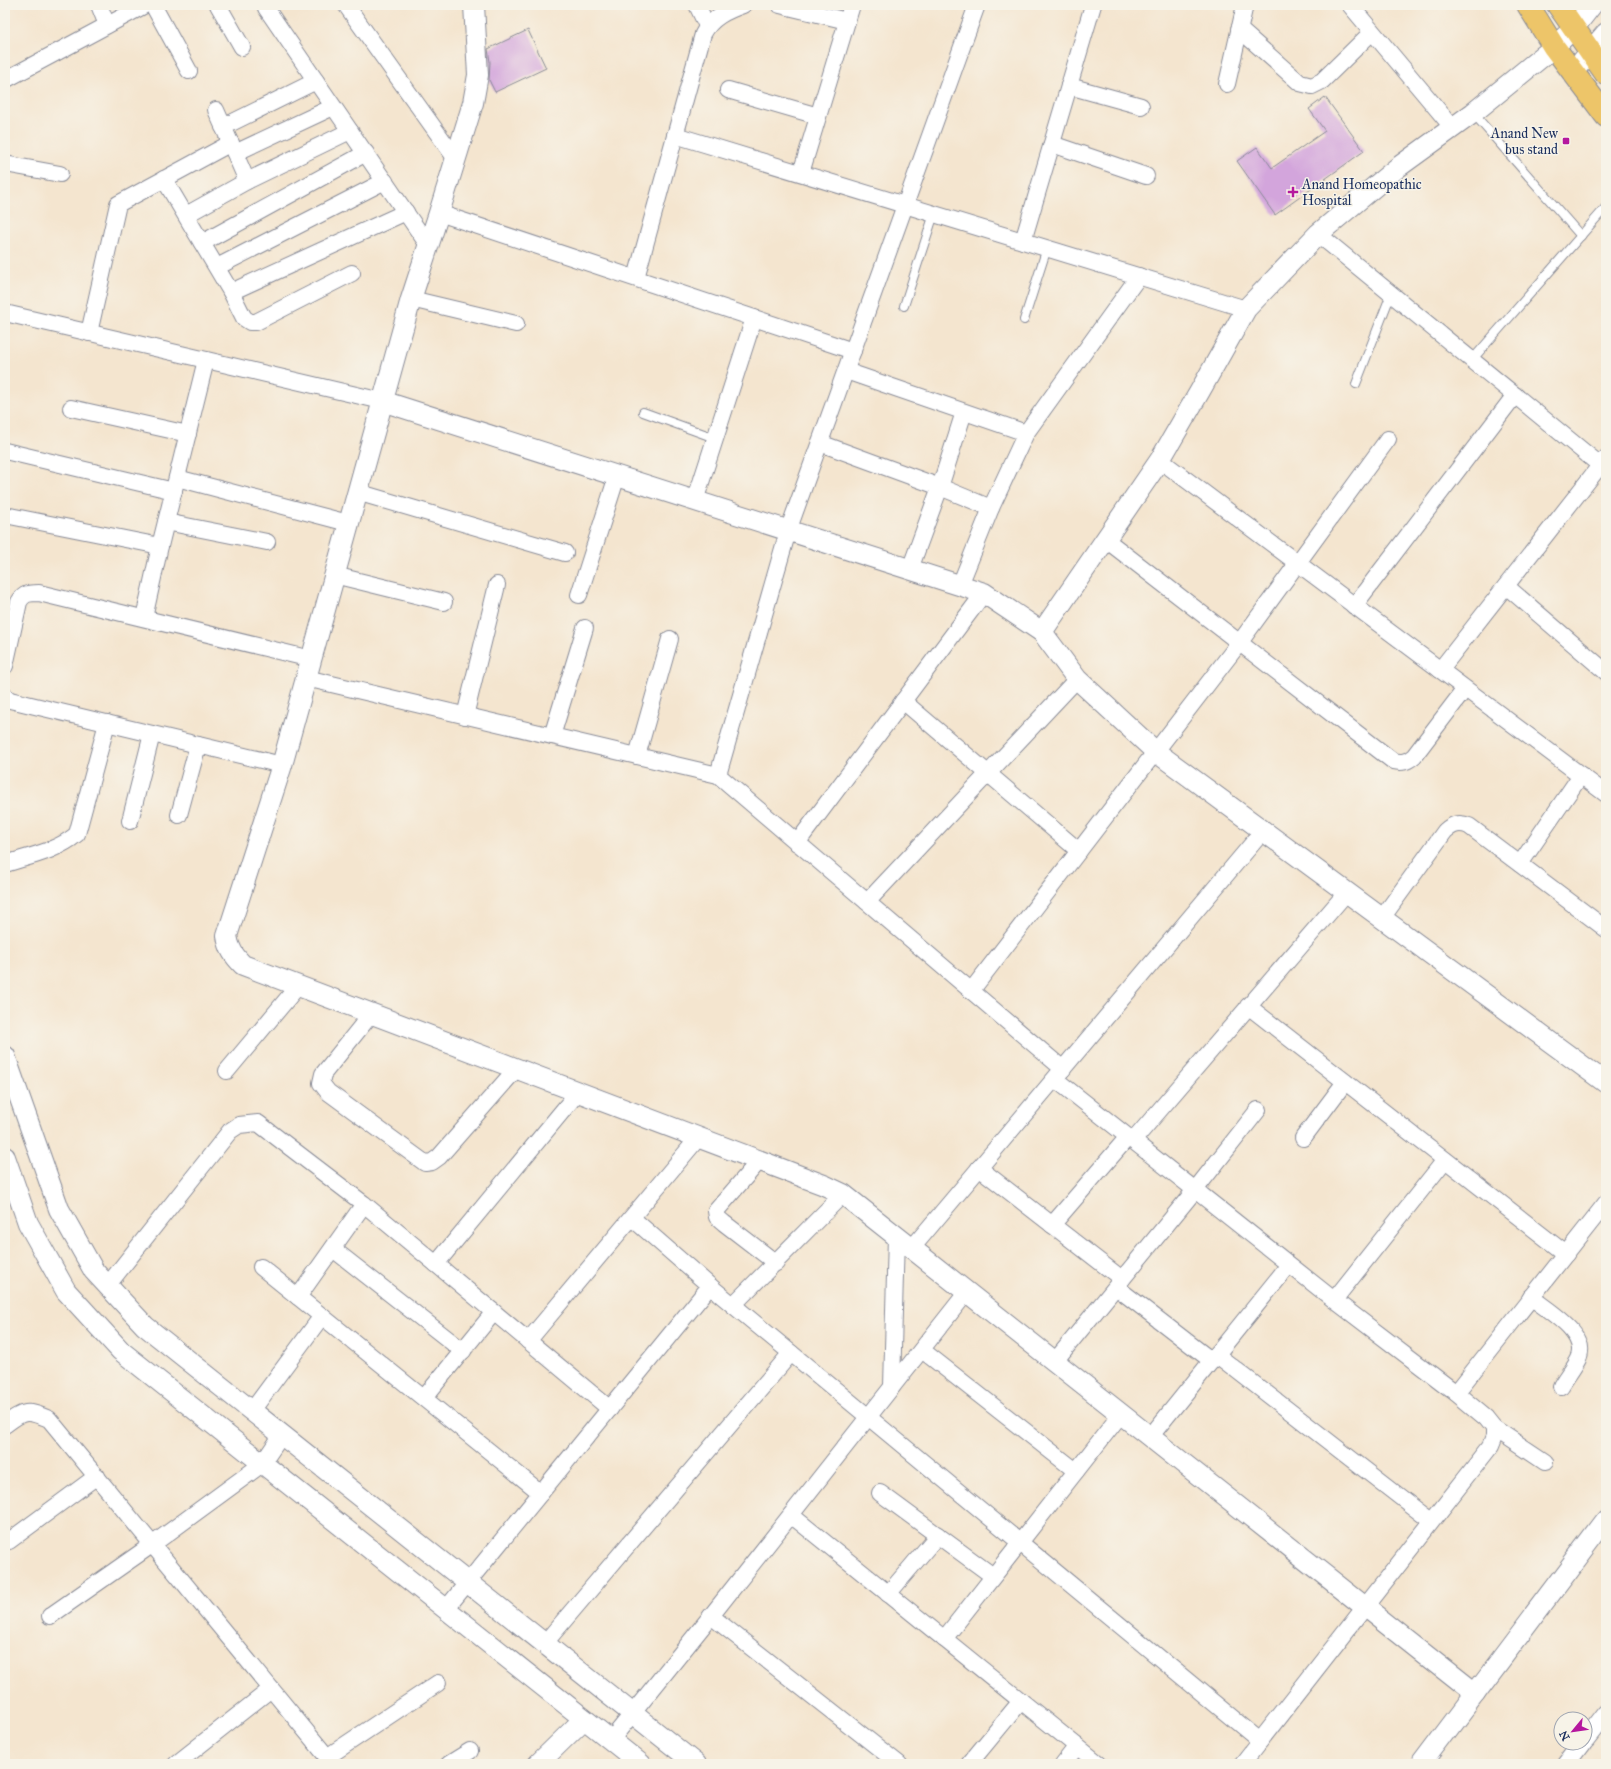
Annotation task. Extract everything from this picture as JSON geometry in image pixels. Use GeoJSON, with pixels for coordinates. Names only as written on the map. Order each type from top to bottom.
{"type":"FeatureCollection","features":[{"type":"Feature","properties":{"kind":"main road"},"geometry":{"type":"LineString","coordinates":[[1528,5],[1554,47],[1606,116]]}},
{"type":"Feature","properties":{"kind":"main road"},"geometry":{"type":"LineString","coordinates":[[1558,5],[1606,74]]}},
{"type":"Feature","properties":{"kind":"street"},"geometry":{"type":"LineString","coordinates":[[98,5],[107,25]]}},
{"type":"Feature","properties":{"kind":"street"},"geometry":{"type":"LineString","coordinates":[[5,80],[145,5]]}},
{"type":"Feature","properties":{"kind":"street"},"geometry":{"type":"LineString","coordinates":[[153,5],[188,71]]}},
{"type":"Feature","properties":{"kind":"street"},"geometry":{"type":"LineString","coordinates":[[218,5],[242,47]]}},
{"type":"Feature","properties":{"kind":"street"},"geometry":{"type":"LineString","coordinates":[[266,5],[266,8],[428,245]]}},
{"type":"Feature","properties":{"kind":"street"},"geometry":{"type":"LineString","coordinates":[[346,5],[456,159]]}},
{"type":"Feature","properties":{"kind":"street"},"geometry":{"type":"LineString","coordinates":[[474,5],[478,75],[473,103],[439,213],[410,298],[282,765],[227,936],[228,947],[243,965],[700,1137],[843,1194],[1475,1694]]}},
{"type":"Feature","properties":{"kind":"street"},"geometry":{"type":"LineString","coordinates":[[697,5],[707,26]]}},
{"type":"Feature","properties":{"kind":"street"},"geometry":{"type":"LineString","coordinates":[[636,278],[703,34],[707,26],[714,19],[743,5]]}},
{"type":"Feature","properties":{"kind":"street"},"geometry":{"type":"LineString","coordinates":[[780,5],[847,21]]}},
{"type":"Feature","properties":{"kind":"street"},"geometry":{"type":"LineString","coordinates":[[801,173],[852,5]]}},
{"type":"Feature","properties":{"kind":"street"},"geometry":{"type":"LineString","coordinates":[[718,776],[788,531],[977,5]]}},
{"type":"Feature","properties":{"kind":"street"},"geometry":{"type":"LineString","coordinates":[[1023,241],[1094,5]]}},
{"type":"Feature","properties":{"kind":"street"},"geometry":{"type":"LineString","coordinates":[[1226,84],[1245,5]]}},
{"type":"Feature","properties":{"kind":"street"},"geometry":{"type":"LineString","coordinates":[[1350,5],[1453,128]]}},
{"type":"Feature","properties":{"kind":"street"},"geometry":{"type":"LineString","coordinates":[[1042,632],[1160,460],[1246,309],[1318,234],[1397,168],[1473,113],[1554,47],[1574,28],[1592,5]]}},
{"type":"Feature","properties":{"kind":"street"},"geometry":{"type":"LineString","coordinates":[[1239,29],[1300,83],[1312,86],[1322,81],[1372,32]]}},
{"type":"Feature","properties":{"kind":"street"},"geometry":{"type":"LineString","coordinates":[[1573,72],[1606,34]]}},
{"type":"Feature","properties":{"kind":"street"},"geometry":{"type":"LineString","coordinates":[[223,127],[316,81]]}},
{"type":"Feature","properties":{"kind":"street"},"geometry":{"type":"LineString","coordinates":[[1069,86],[1141,106]]}},
{"type":"Feature","properties":{"kind":"street"},"geometry":{"type":"LineString","coordinates":[[728,90],[818,116]]}},
{"type":"Feature","properties":{"kind":"street"},"geometry":{"type":"LineString","coordinates":[[89,333],[118,204],[164,179],[233,148],[333,107]]}},
{"type":"Feature","properties":{"kind":"street"},"geometry":{"type":"LineString","coordinates":[[216,110],[248,182]]}},
{"type":"Feature","properties":{"kind":"street"},"geometry":{"type":"LineString","coordinates":[[186,215],[350,131]]}},
{"type":"Feature","properties":{"kind":"street"},"geometry":{"type":"LineString","coordinates":[[675,135],[1246,309]]}},
{"type":"Feature","properties":{"kind":"street"},"geometry":{"type":"LineString","coordinates":[[1052,144],[1146,176]]}},
{"type":"Feature","properties":{"kind":"street"},"geometry":{"type":"LineString","coordinates":[[202,243],[366,153]]}},
{"type":"Feature","properties":{"kind":"street"},"geometry":{"type":"LineString","coordinates":[[5,164],[60,174]]}},
{"type":"Feature","properties":{"kind":"street"},"geometry":{"type":"LineString","coordinates":[[164,179],[217,267],[244,318],[250,322],[256,322],[352,272]]}},
{"type":"Feature","properties":{"kind":"street"},"geometry":{"type":"LineString","coordinates":[[217,267],[384,181]]}},
{"type":"Feature","properties":{"kind":"street"},"geometry":{"type":"LineString","coordinates":[[231,292],[406,212]]}},
{"type":"Feature","properties":{"kind":"street"},"geometry":{"type":"LineString","coordinates":[[439,213],[853,351]]}},
{"type":"Feature","properties":{"kind":"street"},"geometry":{"type":"LineString","coordinates":[[1318,234],[1515,395],[1603,461],[1440,670]]}},
{"type":"Feature","properties":{"kind":"street"},"geometry":{"type":"LineString","coordinates":[[960,585],[991,508],[1026,433],[1139,276]]}},
{"type":"Feature","properties":{"kind":"street"},"geometry":{"type":"LineString","coordinates":[[410,298],[516,324]]}},
{"type":"Feature","properties":{"kind":"street"},"geometry":{"type":"LineString","coordinates":[[5,313],[382,401],[984,593],[1042,632],[1077,679],[1156,752],[1606,1083]]}},
{"type":"Feature","properties":{"kind":"street"},"geometry":{"type":"LineString","coordinates":[[695,501],[754,318]]}},
{"type":"Feature","properties":{"kind":"street"},"geometry":{"type":"LineString","coordinates":[[144,618],[160,546],[206,360]]}},
{"type":"Feature","properties":{"kind":"street"},"geometry":{"type":"LineString","coordinates":[[846,371],[1026,433]]}},
{"type":"Feature","properties":{"kind":"street"},"geometry":{"type":"LineString","coordinates":[[1354,606],[1515,395]]}},
{"type":"Feature","properties":{"kind":"street"},"geometry":{"type":"LineString","coordinates":[[70,408],[188,434]]}},
{"type":"Feature","properties":{"kind":"street"},"geometry":{"type":"LineString","coordinates":[[910,570],[940,487],[964,412]]}},
{"type":"Feature","properties":{"kind":"street"},"geometry":{"type":"LineString","coordinates":[[971,991],[1240,642],[1388,438]]}},
{"type":"Feature","properties":{"kind":"street"},"geometry":{"type":"LineString","coordinates":[[820,443],[940,487],[991,508]]}},
{"type":"Feature","properties":{"kind":"street"},"geometry":{"type":"LineString","coordinates":[[5,451],[175,484],[348,523]]}},
{"type":"Feature","properties":{"kind":"street"},"geometry":{"type":"LineString","coordinates":[[1160,460],[1606,794]]}},
{"type":"Feature","properties":{"kind":"street"},"geometry":{"type":"LineString","coordinates":[[579,595],[617,476]]}},
{"type":"Feature","properties":{"kind":"street"},"geometry":{"type":"LineString","coordinates":[[357,492],[565,553]]}},
{"type":"Feature","properties":{"kind":"street"},"geometry":{"type":"LineString","coordinates":[[5,515],[160,546]]}},
{"type":"Feature","properties":{"kind":"street"},"geometry":{"type":"LineString","coordinates":[[166,522],[267,542]]}},
{"type":"Feature","properties":{"kind":"street"},"geometry":{"type":"LineString","coordinates":[[1105,539],[1393,761],[1402,762],[1409,760],[1414,756],[1465,689]]}},
{"type":"Feature","properties":{"kind":"street"},"geometry":{"type":"LineString","coordinates":[[334,575],[444,602]]}},
{"type":"Feature","properties":{"kind":"street"},"geometry":{"type":"LineString","coordinates":[[465,716],[497,584]]}},
{"type":"Feature","properties":{"kind":"street"},"geometry":{"type":"LineString","coordinates":[[1506,586],[1606,671]]}},
{"type":"Feature","properties":{"kind":"street"},"geometry":{"type":"LineString","coordinates":[[5,666],[19,602],[23,596],[30,593],[39,593],[311,659]]}},
{"type":"Feature","properties":{"kind":"street"},"geometry":{"type":"LineString","coordinates":[[797,843],[984,593]]}},
{"type":"Feature","properties":{"kind":"street"},"geometry":{"type":"LineString","coordinates":[[552,736],[585,628]]}},
{"type":"Feature","properties":{"kind":"street"},"geometry":{"type":"LineString","coordinates":[[637,756],[670,639]]}},
{"type":"Feature","properties":{"kind":"street"},"geometry":{"type":"LineString","coordinates":[[306,678],[718,776],[971,991],[1130,1139],[1289,1265],[1456,1393],[1486,1418],[1494,1428],[1545,1462]]}},
{"type":"Feature","properties":{"kind":"street"},"geometry":{"type":"LineString","coordinates":[[867,902],[1077,679]]}},
{"type":"Feature","properties":{"kind":"street"},"geometry":{"type":"LineString","coordinates":[[5,696],[10,700],[282,765]]}},
{"type":"Feature","properties":{"kind":"street"},"geometry":{"type":"LineString","coordinates":[[903,701],[1079,851]]}},
{"type":"Feature","properties":{"kind":"street"},"geometry":{"type":"LineString","coordinates":[[5,864],[54,849],[67,842],[77,834],[107,723]]}},
{"type":"Feature","properties":{"kind":"street"},"geometry":{"type":"LineString","coordinates":[[130,821],[152,734]]}},
{"type":"Feature","properties":{"kind":"street"},"geometry":{"type":"LineString","coordinates":[[179,815],[198,745]]}},
{"type":"Feature","properties":{"kind":"street"},"geometry":{"type":"LineString","coordinates":[[1520,864],[1581,775]]}},
{"type":"Feature","properties":{"kind":"street"},"geometry":{"type":"LineString","coordinates":[[1382,918],[1445,831],[1451,826],[1460,822],[1469,826],[1606,929]]}},
{"type":"Feature","properties":{"kind":"street"},"geometry":{"type":"LineString","coordinates":[[912,1248],[1263,831]]}},
{"type":"Feature","properties":{"kind":"street"},"geometry":{"type":"LineString","coordinates":[[1052,1225],[1248,1006],[1347,892]]}},
{"type":"Feature","properties":{"kind":"street"},"geometry":{"type":"LineString","coordinates":[[227,1071],[298,986]]}},
{"type":"Feature","properties":{"kind":"street"},"geometry":{"type":"LineString","coordinates":[[1248,1006],[1566,1254]]}},
{"type":"Feature","properties":{"kind":"street"},"geometry":{"type":"LineString","coordinates":[[372,1013],[323,1074],[321,1083],[328,1092],[425,1163],[432,1162],[439,1157],[516,1068]]}},
{"type":"Feature","properties":{"kind":"street"},"geometry":{"type":"LineString","coordinates":[[5,1056],[59,1209],[94,1271],[145,1326],[281,1436],[696,1764]]}},
{"type":"Feature","properties":{"kind":"street"},"geometry":{"type":"LineString","coordinates":[[1303,1138],[1345,1082]]}},
{"type":"Feature","properties":{"kind":"street"},"geometry":{"type":"LineString","coordinates":[[436,1264],[579,1091]]}},
{"type":"Feature","properties":{"kind":"street"},"geometry":{"type":"LineString","coordinates":[[1055,1361],[1195,1190],[1258,1110]]}},
{"type":"Feature","properties":{"kind":"street"},"geometry":{"type":"LineString","coordinates":[[107,1286],[230,1131],[239,1125],[258,1123],[364,1204],[610,1409]]}},
{"type":"Feature","properties":{"kind":"street"},"geometry":{"type":"LineString","coordinates":[[528,1341],[700,1137]]}},
{"type":"Feature","properties":{"kind":"street"},"geometry":{"type":"LineString","coordinates":[[5,1157],[28,1223],[66,1291],[121,1352],[641,1764]]}},
{"type":"Feature","properties":{"kind":"street"},"geometry":{"type":"LineString","coordinates":[[760,1160],[716,1211],[717,1217],[776,1263]]}},
{"type":"Feature","properties":{"kind":"street"},"geometry":{"type":"LineString","coordinates":[[1334,1300],[1445,1160]]}},
{"type":"Feature","properties":{"kind":"street"},"geometry":{"type":"LineString","coordinates":[[979,1168],[1052,1225],[1119,1283],[1214,1358],[1431,1520]]}},
{"type":"Feature","properties":{"kind":"street"},"geometry":{"type":"LineString","coordinates":[[733,1305],[843,1194]]}},
{"type":"Feature","properties":{"kind":"street"},"geometry":{"type":"LineString","coordinates":[[1456,1393],[1606,1203]]}},
{"type":"Feature","properties":{"kind":"street"},"geometry":{"type":"LineString","coordinates":[[298,1297],[364,1204]]}},
{"type":"Feature","properties":{"kind":"street"},"geometry":{"type":"LineString","coordinates":[[632,1218],[710,1286],[1260,1741]]}},
{"type":"Feature","properties":{"kind":"street"},"geometry":{"type":"LineString","coordinates":[[892,1387],[896,1236]]}},
{"type":"Feature","properties":{"kind":"street"},"geometry":{"type":"LineString","coordinates":[[333,1249],[463,1351]]}},
{"type":"Feature","properties":{"kind":"street"},"geometry":{"type":"LineString","coordinates":[[1150,1437],[1289,1265]]}},
{"type":"Feature","properties":{"kind":"street"},"geometry":{"type":"LineString","coordinates":[[261,1267],[541,1493]]}},
{"type":"Feature","properties":{"kind":"street"},"geometry":{"type":"LineString","coordinates":[[445,1610],[710,1286]]}},
{"type":"Feature","properties":{"kind":"street"},"geometry":{"type":"LineString","coordinates":[[611,1740],[968,1292]]}},
{"type":"Feature","properties":{"kind":"street"},"geometry":{"type":"LineString","coordinates":[[1531,1297],[1568,1326],[1579,1342],[1580,1351],[1578,1359],[1561,1386]]}},
{"type":"Feature","properties":{"kind":"street"},"geometry":{"type":"LineString","coordinates":[[424,1398],[494,1312]]}},
{"type":"Feature","properties":{"kind":"street"},"geometry":{"type":"LineString","coordinates":[[251,1412],[322,1316]]}},
{"type":"Feature","properties":{"kind":"street"},"geometry":{"type":"LineString","coordinates":[[922,1350],[1076,1471]]}},
{"type":"Feature","properties":{"kind":"street"},"geometry":{"type":"LineString","coordinates":[[544,1644],[792,1353]]}},
{"type":"Feature","properties":{"kind":"street"},"geometry":{"type":"LineString","coordinates":[[5,1425],[18,1414],[33,1412],[49,1418],[330,1761],[438,1683]]}},
{"type":"Feature","properties":{"kind":"street"},"geometry":{"type":"LineString","coordinates":[[944,1639],[1121,1414]]}},
{"type":"Feature","properties":{"kind":"street"},"geometry":{"type":"LineString","coordinates":[[1242,1764],[1366,1607],[1431,1520],[1490,1447],[1494,1438],[1494,1428]]}},
{"type":"Feature","properties":{"kind":"street"},"geometry":{"type":"LineString","coordinates":[[50,1616],[153,1544],[262,1464],[281,1436]]}},
{"type":"Feature","properties":{"kind":"street"},"geometry":{"type":"LineString","coordinates":[[9,1541],[97,1476]]}},
{"type":"Feature","properties":{"kind":"street"},"geometry":{"type":"LineString","coordinates":[[880,1493],[993,1576]]}},
{"type":"Feature","properties":{"kind":"street"},"geometry":{"type":"LineString","coordinates":[[791,1515],[1099,1764]]}},
{"type":"Feature","properties":{"kind":"street"},"geometry":{"type":"LineString","coordinates":[[1422,1764],[1606,1520]]}},
{"type":"Feature","properties":{"kind":"street"},"geometry":{"type":"LineString","coordinates":[[888,1594],[938,1535]]}},
{"type":"Feature","properties":{"kind":"street"},"geometry":{"type":"LineString","coordinates":[[711,1616],[899,1764]]}},
{"type":"Feature","properties":{"kind":"street"},"geometry":{"type":"LineString","coordinates":[[176,1764],[271,1689]]}},
{"type":"Feature","properties":{"kind":"street"},"geometry":{"type":"LineString","coordinates":[[969,1764],[1021,1701]]}},
{"type":"Feature","properties":{"kind":"street"},"geometry":{"type":"LineString","coordinates":[[1593,1729],[1606,1712]]}},
{"type":"Feature","properties":{"kind":"street"},"geometry":{"type":"LineString","coordinates":[[538,1764],[584,1719]]}},
{"type":"Feature","properties":{"kind":"street"},"geometry":{"type":"LineString","coordinates":[[1063,1764],[1077,1746]]}},
{"type":"Feature","properties":{"kind":"street"},"geometry":{"type":"LineString","coordinates":[[449,1764],[470,1750]]}},
{"type":"Feature","properties":{"kind":"street"},"geometry":{"type":"LineString","coordinates":[[1566,1764],[1576,1751]]}},
{"type":"Feature","properties":{"kind":"lane"},"geometry":{"type":"LineString","coordinates":[[1473,113],[1581,236]]}},
{"type":"Feature","properties":{"kind":"lane"},"geometry":{"type":"LineString","coordinates":[[1472,360],[1606,207]]}},
{"type":"Feature","properties":{"kind":"lane"},"geometry":{"type":"LineString","coordinates":[[904,306],[934,214]]}},
{"type":"Feature","properties":{"kind":"lane"},"geometry":{"type":"LineString","coordinates":[[1024,320],[1046,248]]}},
{"type":"Feature","properties":{"kind":"lane"},"geometry":{"type":"LineString","coordinates":[[1356,384],[1391,294]]}},
{"type":"Feature","properties":{"kind":"lane"},"geometry":{"type":"LineString","coordinates":[[643,412],[716,438]]}},
{"type":"Feature","properties":{"kind":"building"},"geometry":{"type":"Polygon","coordinates":[[[528,30],[546,68],[495,92],[489,80],[490,62],[488,49],[528,30]]]}},
{"type":"Feature","properties":{"kind":"building"},"geometry":{"type":"Polygon","coordinates":[[[1325,97],[1364,151],[1275,215],[1237,161],[1257,147],[1272,168],[1325,131],[1309,109],[1325,97]]]}},
{"type":"Feature","properties":{"kind":"place","name":"Anand New bus stand"},"geometry":{"type":"Point","coordinates":[1566,141]}},
{"type":"Feature","properties":{"kind":"place","name":"Anand Homeopathic Hospital"},"geometry":{"type":"Point","coordinates":[1293,192]}}]}
